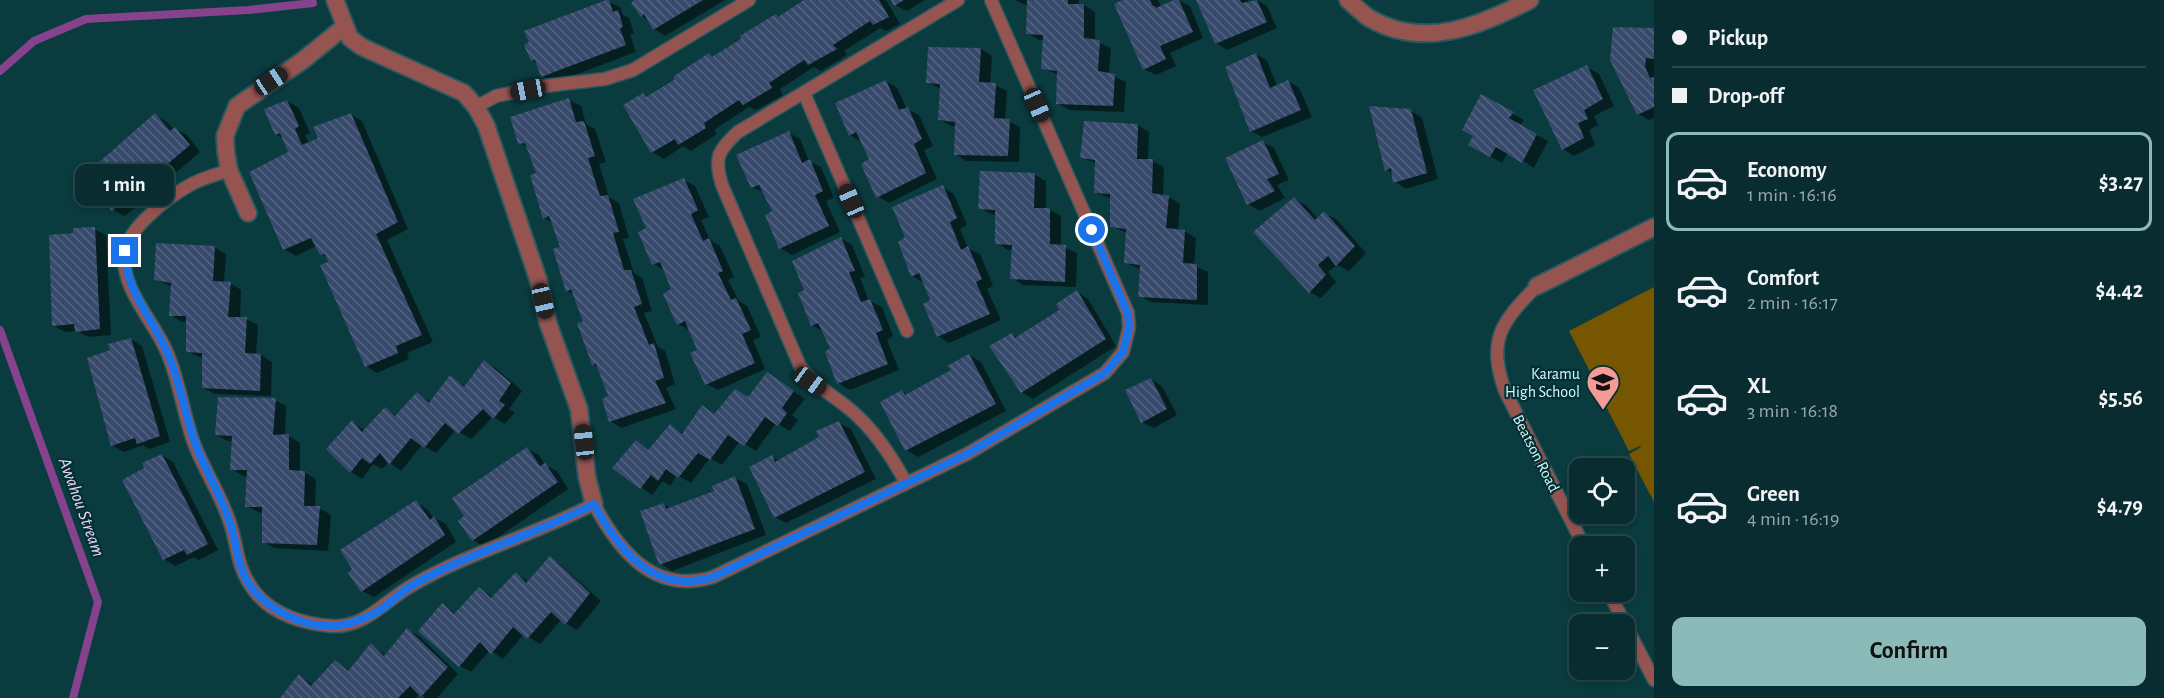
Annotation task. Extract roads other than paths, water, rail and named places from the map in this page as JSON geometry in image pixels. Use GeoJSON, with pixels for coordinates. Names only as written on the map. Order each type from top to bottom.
{"type":"FeatureCollection","features":[{"type":"Feature","properties":{"kind":"street"},"geometry":{"type":"LineString","coordinates":[[335,0],[350,38],[362,47],[455,88],[464,93],[476,107],[495,150],[538,279],[548,323],[579,409],[587,477],[594,504]]}},
{"type":"Feature","properties":{"kind":"street"},"geometry":{"type":"LineString","coordinates":[[1348,0],[1369,17],[1398,30],[1423,34],[1451,32],[1492,19],[1530,0]]}},
{"type":"Feature","properties":{"kind":"street"},"geometry":{"type":"LineString","coordinates":[[248,213],[229,170],[225,136],[237,106],[302,61],[344,27]]}},
{"type":"Feature","properties":{"kind":"street","name":"Beatson Road"},"geometry":{"type":"LineString","coordinates":[[1537,286],[1654,227]]}},
{"type":"Feature","properties":{"kind":"lane"},"geometry":{"type":"LineString","coordinates":[[476,107],[496,96],[545,86],[605,79],[633,70],[750,0]]}},
{"type":"Feature","properties":{"kind":"lane"},"geometry":{"type":"LineString","coordinates":[[906,483],[876,435],[852,411],[810,381],[800,366],[722,186],[717,166],[718,156],[725,143],[738,132],[958,0]]}},
{"type":"Feature","properties":{"kind":"lane"},"geometry":{"type":"LineString","coordinates":[[229,170],[191,184],[159,206],[130,237],[125,251],[125,266],[131,288],[166,350],[195,447],[230,523],[243,574],[257,594],[274,609],[295,619],[314,624],[335,626],[355,622],[381,610],[418,582],[594,504],[619,545],[633,560],[664,578],[678,582],[696,582],[713,577],[967,454],[1105,373],[1123,352],[1127,341],[1128,314],[991,0]]}},
{"type":"Feature","properties":{"kind":"lane"},"geometry":{"type":"LineString","coordinates":[[804,93],[907,331]]}},
{"type":"Feature","properties":{"kind":"lane","name":"Beatson Road"},"geometry":{"type":"LineString","coordinates":[[1537,286],[1508,316],[1499,335],[1496,353],[1499,373],[1510,401],[1579,536]]}},
{"type":"Feature","properties":{"kind":"lane"},"geometry":{"type":"LineString","coordinates":[[1614,602],[1654,680]]}},
{"type":"Feature","properties":{"kind":"waterway","name":"Awahou Stream"},"geometry":{"type":"LineString","coordinates":[[0,71],[34,41],[86,19],[248,10],[313,3]]}},
{"type":"Feature","properties":{"kind":"waterway","name":"Awahou Stream"},"geometry":{"type":"LineString","coordinates":[[0,330],[98,602],[73,698]]}},
{"type":"Feature","properties":{"kind":"place","name":"Karamu High School"},"geometry":{"type":"Point","coordinates":[1603,411]}}]}
